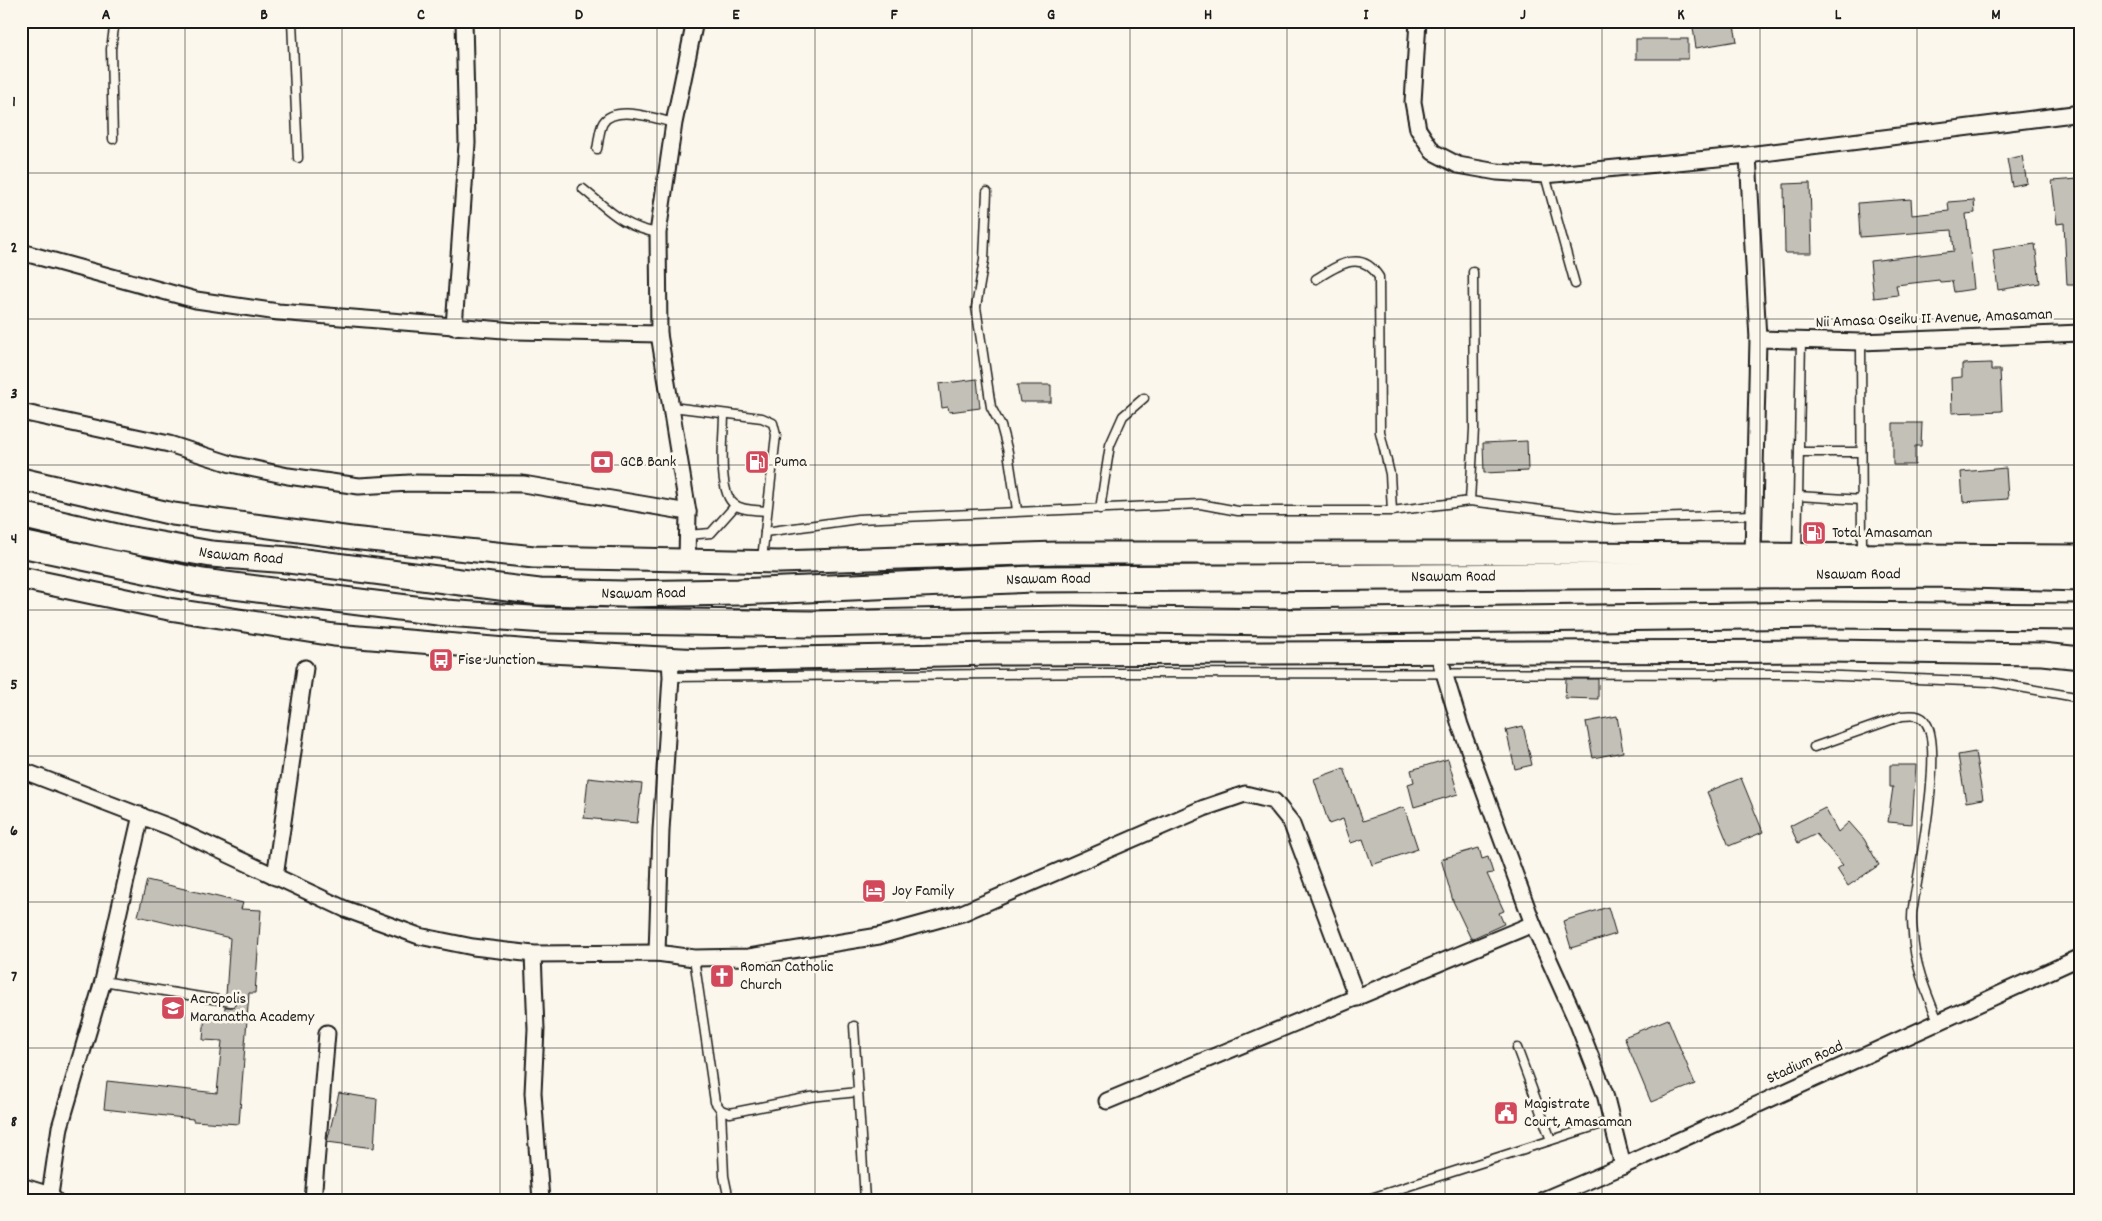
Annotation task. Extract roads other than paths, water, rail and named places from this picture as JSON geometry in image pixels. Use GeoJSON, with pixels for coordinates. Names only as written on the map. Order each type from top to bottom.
{"type":"FeatureCollection","features":[{"type":"Feature","properties":{"kind":"highway","name":"Nsawam Road"},"geometry":{"type":"LineString","coordinates":[[21,515],[121,538],[210,554],[289,560],[539,592],[738,592],[1033,579],[1924,574],[2081,578]]}},
{"type":"Feature","properties":{"kind":"highway","name":"Nsawam Road"},"geometry":{"type":"LineString","coordinates":[[21,544],[202,582],[446,614],[545,620],[822,624],[1067,619],[1284,622],[1836,615],[2081,617]]}},
{"type":"Feature","properties":{"kind":"main road"},"geometry":{"type":"LineString","coordinates":[[21,479],[173,514],[351,538],[534,557],[762,562],[1057,553],[2081,556]]}},
{"type":"Feature","properties":{"kind":"main road"},"geometry":{"type":"LineString","coordinates":[[21,578],[168,609],[334,635],[532,651],[670,668],[700,660],[994,654],[1828,651],[2042,654],[2081,658]]}},
{"type":"Feature","properties":{"kind":"street"},"geometry":{"type":"LineString","coordinates":[[454,326],[467,143],[464,21]]}},
{"type":"Feature","properties":{"kind":"street"},"geometry":{"type":"LineString","coordinates":[[687,560],[688,512],[659,334],[658,233],[674,123],[695,21]]}},
{"type":"Feature","properties":{"kind":"street"},"geometry":{"type":"LineString","coordinates":[[1418,21],[1413,102],[1418,129],[1433,152],[1458,165],[1498,172],[1546,175],[1748,156],[2081,113]]}},
{"type":"Feature","properties":{"kind":"street"},"geometry":{"type":"LineString","coordinates":[[1748,156],[1758,339],[1753,556]]}},
{"type":"Feature","properties":{"kind":"street"},"geometry":{"type":"LineString","coordinates":[[21,252],[196,300],[278,312],[516,331],[659,334]]}},
{"type":"Feature","properties":{"kind":"street","name":"Nii Amasa Oseiku II Avenue, Amasaman"},"geometry":{"type":"LineString","coordinates":[[1758,339],[1861,342],[2081,333]]}},
{"type":"Feature","properties":{"kind":"street"},"geometry":{"type":"LineString","coordinates":[[21,412],[169,444],[231,464],[297,477],[359,486],[410,483],[522,484],[688,512]]}},
{"type":"Feature","properties":{"kind":"street"},"geometry":{"type":"LineString","coordinates":[[1438,653],[1460,725],[1533,924],[1578,1024],[1605,1094],[1623,1166]]}},
{"type":"Feature","properties":{"kind":"street"},"geometry":{"type":"LineString","coordinates":[[275,877],[305,668]]}},
{"type":"Feature","properties":{"kind":"street"},"geometry":{"type":"LineString","coordinates":[[657,953],[661,830],[670,668]]}},
{"type":"Feature","properties":{"kind":"street"},"geometry":{"type":"LineString","coordinates":[[21,770],[141,815],[345,909],[419,936],[533,954],[657,953],[694,958],[749,957],[879,936],[962,912],[1204,808],[1245,794],[1274,801],[1291,822],[1357,998]]}},
{"type":"Feature","properties":{"kind":"street"},"geometry":{"type":"LineString","coordinates":[[21,1186],[52,1198],[60,1127],[103,981],[141,815]]}},
{"type":"Feature","properties":{"kind":"street"},"geometry":{"type":"LineString","coordinates":[[1107,1101],[1533,924]]}},
{"type":"Feature","properties":{"kind":"street"},"geometry":{"type":"LineString","coordinates":[[533,954],[536,1029],[533,1093],[541,1200]]}},
{"type":"Feature","properties":{"kind":"street","name":"Stadium Road"},"geometry":{"type":"LineString","coordinates":[[1543,1200],[1623,1166],[2081,957]]}},
{"type":"Feature","properties":{"kind":"street"},"geometry":{"type":"LineString","coordinates":[[313,1200],[327,1033]]}},
{"type":"Feature","properties":{"kind":"lane"},"geometry":{"type":"LineString","coordinates":[[113,139],[111,49],[115,21]]}},
{"type":"Feature","properties":{"kind":"lane"},"geometry":{"type":"LineString","coordinates":[[292,21],[298,158]]}},
{"type":"Feature","properties":{"kind":"lane"},"geometry":{"type":"LineString","coordinates":[[597,149],[602,124],[607,118],[616,114],[630,113],[674,123]]}},
{"type":"Feature","properties":{"kind":"lane"},"geometry":{"type":"LineString","coordinates":[[1546,175],[1575,284]]}},
{"type":"Feature","properties":{"kind":"lane"},"geometry":{"type":"LineString","coordinates":[[583,189],[625,223],[640,230],[658,233]]}},
{"type":"Feature","properties":{"kind":"lane"},"geometry":{"type":"LineString","coordinates":[[987,192],[984,260],[976,307],[991,407],[1000,426],[1008,452],[1017,510]]}},
{"type":"Feature","properties":{"kind":"lane"},"geometry":{"type":"LineString","coordinates":[[1316,279],[1344,262],[1366,264],[1375,270],[1379,277],[1380,432],[1390,474],[1392,512]]}},
{"type":"Feature","properties":{"kind":"lane"},"geometry":{"type":"LineString","coordinates":[[1470,501],[1474,429],[1474,272]]}},
{"type":"Feature","properties":{"kind":"lane"},"geometry":{"type":"LineString","coordinates":[[1797,556],[1801,340]]}},
{"type":"Feature","properties":{"kind":"lane"},"geometry":{"type":"LineString","coordinates":[[1861,342],[1862,556]]}},
{"type":"Feature","properties":{"kind":"lane"},"geometry":{"type":"LineString","coordinates":[[1100,510],[1110,445],[1122,416],[1144,398]]}},
{"type":"Feature","properties":{"kind":"lane"},"geometry":{"type":"LineString","coordinates":[[672,407],[762,418],[773,423],[776,435],[762,562]]}},
{"type":"Feature","properties":{"kind":"lane"},"geometry":{"type":"LineString","coordinates":[[724,414],[724,488],[729,500],[735,506],[749,510],[767,511]]}},
{"type":"Feature","properties":{"kind":"lane"},"geometry":{"type":"LineString","coordinates":[[1799,452],[1861,452]]}},
{"type":"Feature","properties":{"kind":"lane"},"geometry":{"type":"LineString","coordinates":[[1798,496],[1862,500]]}},
{"type":"Feature","properties":{"kind":"lane"},"geometry":{"type":"LineString","coordinates":[[765,532],[858,518],[1017,510],[1100,510],[1200,504],[1238,511],[1392,512],[1470,501],[1614,519],[1754,515]]}},
{"type":"Feature","properties":{"kind":"lane"},"geometry":{"type":"LineString","coordinates":[[688,536],[711,533],[735,506]]}},
{"type":"Feature","properties":{"kind":"lane"},"geometry":{"type":"LineString","coordinates":[[670,668],[1106,673],[1791,674],[1991,682],[2081,698]]}},
{"type":"Feature","properties":{"kind":"lane"},"geometry":{"type":"LineString","coordinates":[[1814,748],[1902,716],[1914,714],[1926,722],[1932,738],[1931,765],[1924,848],[1912,909],[1913,937],[1921,979],[1938,1022]]}},
{"type":"Feature","properties":{"kind":"lane"},"geometry":{"type":"LineString","coordinates":[[694,958],[715,1102],[721,1110],[724,1176],[729,1200]]}},
{"type":"Feature","properties":{"kind":"lane"},"geometry":{"type":"LineString","coordinates":[[103,981],[231,1002]]}},
{"type":"Feature","properties":{"kind":"lane"},"geometry":{"type":"LineString","coordinates":[[854,1026],[865,1200]]}},
{"type":"Feature","properties":{"kind":"lane"},"geometry":{"type":"LineString","coordinates":[[1517,1048],[1551,1140]]}},
{"type":"Feature","properties":{"kind":"lane"},"geometry":{"type":"LineString","coordinates":[[721,1110],[730,1113],[810,1097],[858,1092]]}},
{"type":"Feature","properties":{"kind":"lane"},"geometry":{"type":"LineString","coordinates":[[1365,1200],[1612,1121]]}},
{"type":"Feature","properties":{"kind":"place","name":"GCB Bank"},"geometry":{"type":"Point","coordinates":[602,462]}},
{"type":"Feature","properties":{"kind":"place","name":"Puma"},"geometry":{"type":"Point","coordinates":[757,462]}},
{"type":"Feature","properties":{"kind":"place","name":"Total Amasaman"},"geometry":{"type":"Point","coordinates":[1814,533]}},
{"type":"Feature","properties":{"kind":"place","name":"Fise Junction"},"geometry":{"type":"Point","coordinates":[441,660]}},
{"type":"Feature","properties":{"kind":"place","name":"Joy Family"},"geometry":{"type":"Point","coordinates":[874,891]}},
{"type":"Feature","properties":{"kind":"place","name":"Roman Catholic Church"},"geometry":{"type":"Point","coordinates":[722,976]}},
{"type":"Feature","properties":{"kind":"place","name":"Acropolis Maranatha Academy"},"geometry":{"type":"Point","coordinates":[173,1008]}},
{"type":"Feature","properties":{"kind":"place","name":"Magistrate Court, Amasaman"},"geometry":{"type":"Point","coordinates":[1506,1113]}}]}
